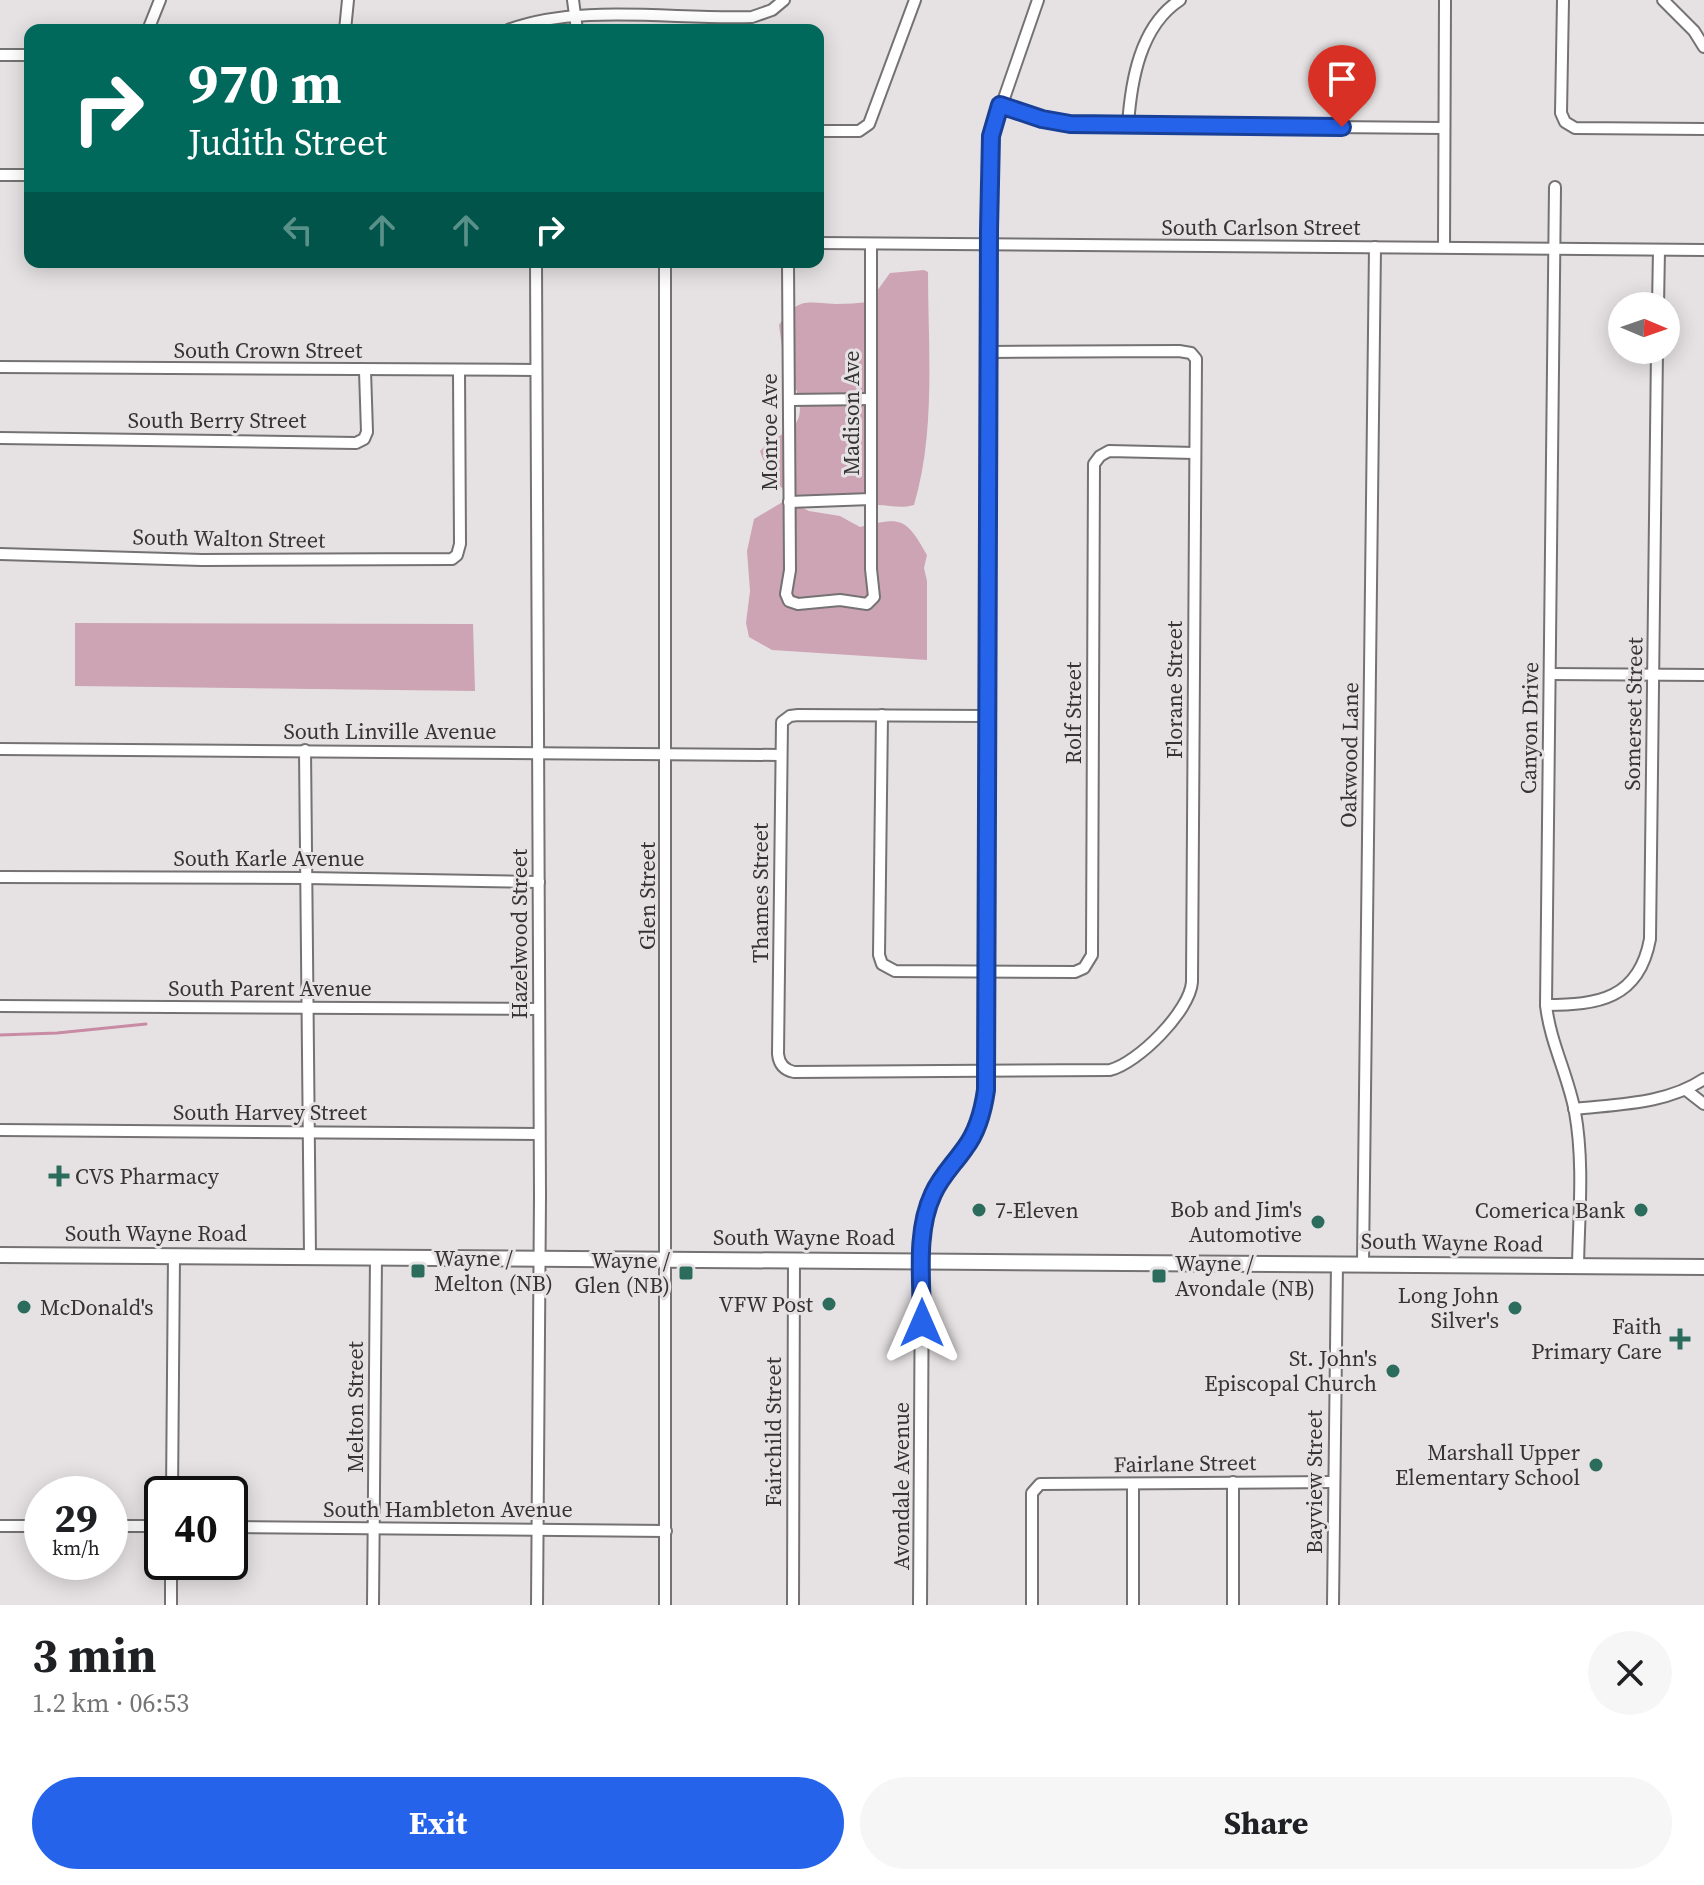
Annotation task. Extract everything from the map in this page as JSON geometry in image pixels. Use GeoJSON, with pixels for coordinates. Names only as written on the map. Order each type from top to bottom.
{"type":"FeatureCollection","features":[{"type":"Feature","properties":{"kind":"main road","name":"South Wayne Road"},"geometry":{"type":"LineString","coordinates":[[0,1255],[1704,1267]]}},
{"type":"Feature","properties":{"kind":"street"},"geometry":{"type":"LineString","coordinates":[[150,24],[160,0]]}},
{"type":"Feature","properties":{"kind":"street"},"geometry":{"type":"LineString","coordinates":[[346,24],[348,0]]}},
{"type":"Feature","properties":{"kind":"street"},"geometry":{"type":"LineString","coordinates":[[573,0],[577,24]]}},
{"type":"Feature","properties":{"kind":"street"},"geometry":{"type":"LineString","coordinates":[[528,24],[576,17],[752,17],[772,10],[784,0]]}},
{"type":"Feature","properties":{"kind":"street"},"geometry":{"type":"LineString","coordinates":[[824,131],[859,131],[866,128],[915,0]]}},
{"type":"Feature","properties":{"kind":"street","name":"Avondale Avenue"},"geometry":{"type":"LineString","coordinates":[[920,1605],[923,1227],[928,1206],[945,1173],[975,1131],[984,1102],[991,136],[1038,0]]}},
{"type":"Feature","properties":{"kind":"street"},"geometry":{"type":"LineString","coordinates":[[1128,125],[1132,84],[1151,32],[1162,15],[1180,0]]}},
{"type":"Feature","properties":{"kind":"street"},"geometry":{"type":"LineString","coordinates":[[1444,247],[1445,0]]}},
{"type":"Feature","properties":{"kind":"street"},"geometry":{"type":"LineString","coordinates":[[1563,0],[1561,113],[1567,124],[1575,128],[1704,129]]}},
{"type":"Feature","properties":{"kind":"street"},"geometry":{"type":"LineString","coordinates":[[1663,0],[1694,31],[1704,47]]}},
{"type":"Feature","properties":{"kind":"street"},"geometry":{"type":"LineString","coordinates":[[0,55],[24,55]]}},
{"type":"Feature","properties":{"kind":"street"},"geometry":{"type":"LineString","coordinates":[[1000,105],[1057,122],[1444,128]]}},
{"type":"Feature","properties":{"kind":"street"},"geometry":{"type":"LineString","coordinates":[[0,175],[24,175]]}},
{"type":"Feature","properties":{"kind":"street","name":"Canyon Drive"},"geometry":{"type":"LineString","coordinates":[[1555,187],[1546,1005],[1550,1034],[1574,1109],[1580,1154],[1578,1265]]}},
{"type":"Feature","properties":{"kind":"street","name":"South Carlson Street"},"geometry":{"type":"LineString","coordinates":[[824,243],[1704,250]]}},
{"type":"Feature","properties":{"kind":"street","name":"Madison Ave"},"geometry":{"type":"LineString","coordinates":[[789,601],[798,604],[840,600],[867,604],[874,597],[871,569],[871,244]]}},
{"type":"Feature","properties":{"kind":"street","name":"Oakwood Lane"},"geometry":{"type":"LineString","coordinates":[[1363,1263],[1375,247]]}},
{"type":"Feature","properties":{"kind":"street"},"geometry":{"type":"LineString","coordinates":[[1658,292],[1659,250]]}},
{"type":"Feature","properties":{"kind":"street","name":"Hazelwood Street"},"geometry":{"type":"LineString","coordinates":[[536,268],[540,1257],[537,1605]]}},
{"type":"Feature","properties":{"kind":"street","name":"Glen Street"},"geometry":{"type":"LineString","coordinates":[[665,268],[665,1605]]}},
{"type":"Feature","properties":{"kind":"street","name":"Monroe Ave"},"geometry":{"type":"LineString","coordinates":[[788,268],[790,570],[786,594],[789,601]]}},
{"type":"Feature","properties":{"kind":"street","name":"Florane Street"},"geometry":{"type":"LineString","coordinates":[[985,1070],[1104,1071],[1119,1068],[1133,1059],[1180,1013],[1190,996],[1196,365],[1191,353],[1179,351],[989,352]]}},
{"type":"Feature","properties":{"kind":"street","name":"Somerset Street"},"geometry":{"type":"LineString","coordinates":[[1546,1005],[1592,1004],[1612,996],[1634,978],[1648,951],[1657,364]]}},
{"type":"Feature","properties":{"kind":"street","name":"South Crown Street"},"geometry":{"type":"LineString","coordinates":[[0,367],[536,370]]}},
{"type":"Feature","properties":{"kind":"street","name":"South Berry Street"},"geometry":{"type":"LineString","coordinates":[[0,438],[356,443],[364,439],[367,432],[365,371]]}},
{"type":"Feature","properties":{"kind":"street","name":"South Walton Street"},"geometry":{"type":"LineString","coordinates":[[0,554],[202,560],[449,560],[456,557],[460,544],[459,371]]}},
{"type":"Feature","properties":{"kind":"street"},"geometry":{"type":"LineString","coordinates":[[789,400],[871,399]]}},
{"type":"Feature","properties":{"kind":"street","name":"Rolf Street"},"geometry":{"type":"LineString","coordinates":[[986,971],[1075,972],[1084,968],[1091,959],[1093,469],[1100,456],[1109,451],[1195,453]]}},
{"type":"Feature","properties":{"kind":"street"},"geometry":{"type":"LineString","coordinates":[[789,502],[871,499]]}},
{"type":"Feature","properties":{"kind":"street"},"geometry":{"type":"LineString","coordinates":[[1550,674],[1704,675]]}},
{"type":"Feature","properties":{"kind":"street"},"geometry":{"type":"LineString","coordinates":[[882,715],[879,955],[884,966],[895,971],[986,971]]}},
{"type":"Feature","properties":{"kind":"street","name":"Thames Street"},"geometry":{"type":"LineString","coordinates":[[985,1070],[794,1072],[780,1064],[778,1054],[781,726],[790,716],[987,716]]}},
{"type":"Feature","properties":{"kind":"street","name":"South Linville Avenue"},"geometry":{"type":"LineString","coordinates":[[0,749],[780,755]]}},
{"type":"Feature","properties":{"kind":"street"},"geometry":{"type":"LineString","coordinates":[[305,750],[310,1256]]}},
{"type":"Feature","properties":{"kind":"street","name":"South Karle Avenue"},"geometry":{"type":"LineString","coordinates":[[0,877],[539,882]]}},
{"type":"Feature","properties":{"kind":"street","name":"South Parent Avenue"},"geometry":{"type":"LineString","coordinates":[[0,1006],[539,1009]]}},
{"type":"Feature","properties":{"kind":"street"},"geometry":{"type":"LineString","coordinates":[[1574,1109],[1646,1101],[1686,1090],[1704,1079]]}},
{"type":"Feature","properties":{"kind":"street"},"geometry":{"type":"LineString","coordinates":[[1686,1090],[1704,1104]]}},
{"type":"Feature","properties":{"kind":"street","name":"South Harvey Street"},"geometry":{"type":"LineString","coordinates":[[0,1130],[539,1134]]}},
{"type":"Feature","properties":{"kind":"street"},"geometry":{"type":"LineString","coordinates":[[172,1476],[174,1255]]}},
{"type":"Feature","properties":{"kind":"street","name":"Melton Street"},"geometry":{"type":"LineString","coordinates":[[373,1605],[376,1256]]}},
{"type":"Feature","properties":{"kind":"street","name":"Fairchild Street"},"geometry":{"type":"LineString","coordinates":[[793,1605],[794,1259]]}},
{"type":"Feature","properties":{"kind":"street","name":"Bayview Street"},"geometry":{"type":"LineString","coordinates":[[1333,1605],[1337,1263]]}},
{"type":"Feature","properties":{"kind":"street"},"geometry":{"type":"LineString","coordinates":[[1233,1482],[1233,1605]]}},
{"type":"Feature","properties":{"kind":"street","name":"Fairlane Street"},"geometry":{"type":"LineString","coordinates":[[1032,1605],[1032,1493],[1043,1483],[1334,1482]]}},
{"type":"Feature","properties":{"kind":"street"},"geometry":{"type":"LineString","coordinates":[[1133,1484],[1133,1605]]}},
{"type":"Feature","properties":{"kind":"street"},"geometry":{"type":"LineString","coordinates":[[0,1526],[24,1526]]}},
{"type":"Feature","properties":{"kind":"street","name":"South Hambleton Avenue"},"geometry":{"type":"LineString","coordinates":[[248,1527],[666,1531]]}},
{"type":"Feature","properties":{"kind":"street"},"geometry":{"type":"LineString","coordinates":[[171,1580],[171,1605]]}},
{"type":"Feature","properties":{"kind":"shaded area"},"geometry":{"type":"Polygon","coordinates":[[[928,272],[928,419],[921,477],[914,505],[834,507],[808,504],[796,499],[774,478],[760,451],[791,428],[799,415],[797,392],[782,363],[779,325],[798,305],[869,302],[890,273],[928,272]]]}},
{"type":"Feature","properties":{"kind":"shaded area"},"geometry":{"type":"Polygon","coordinates":[[[786,500],[809,511],[840,516],[860,527],[894,521],[914,533],[927,555],[924,568],[927,581],[927,660],[772,650],[749,637],[746,623],[750,591],[747,551],[754,519],[786,500]]]}},
{"type":"Feature","properties":{"kind":"shaded area"},"geometry":{"type":"Polygon","coordinates":[[[75,623],[473,624],[475,691],[75,686],[75,623]]]}},
{"type":"Feature","properties":{"kind":"waterway"},"geometry":{"type":"LineString","coordinates":[[0,1035],[146,1024]]}},
{"type":"Feature","properties":{"kind":"place","name":"CVS Pharmacy"},"geometry":{"type":"Point","coordinates":[59,1176]}},
{"type":"Feature","properties":{"kind":"place","name":"7-Eleven"},"geometry":{"type":"Point","coordinates":[979,1210]}},
{"type":"Feature","properties":{"kind":"place","name":"Comerica Bank"},"geometry":{"type":"Point","coordinates":[1641,1210]}},
{"type":"Feature","properties":{"kind":"place","name":"Bob and Jim's Automotive"},"geometry":{"type":"Point","coordinates":[1318,1222]}},
{"type":"Feature","properties":{"kind":"place","name":"Wayne / Melton (NB)"},"geometry":{"type":"Point","coordinates":[418,1271]}},
{"type":"Feature","properties":{"kind":"place","name":"Wayne / Glen (NB)"},"geometry":{"type":"Point","coordinates":[686,1273]}},
{"type":"Feature","properties":{"kind":"place","name":"Wayne / Avondale (NB)"},"geometry":{"type":"Point","coordinates":[1159,1276]}},
{"type":"Feature","properties":{"kind":"place","name":"VFW Post"},"geometry":{"type":"Point","coordinates":[829,1304]}},
{"type":"Feature","properties":{"kind":"place","name":"McDonald's"},"geometry":{"type":"Point","coordinates":[24,1307]}},
{"type":"Feature","properties":{"kind":"place","name":"Long John Silver's"},"geometry":{"type":"Point","coordinates":[1515,1308]}},
{"type":"Feature","properties":{"kind":"place","name":"Faith Primary Care"},"geometry":{"type":"Point","coordinates":[1680,1339]}},
{"type":"Feature","properties":{"kind":"place","name":"St. John's Episcopal Church"},"geometry":{"type":"Point","coordinates":[1393,1371]}},
{"type":"Feature","properties":{"kind":"place","name":"Marshall Upper Elementary School"},"geometry":{"type":"Point","coordinates":[1596,1465]}},
{"type":"Feature","properties":{"kind":"route"},"geometry":{"type":"LineString","coordinates":[[922,1323],[923,1227],[927,1207],[933,1192],[975,1131],[986,1090],[989,230],[993,123],[1000,105],[1042,119],[1070,124],[1342,127]]}}]}
